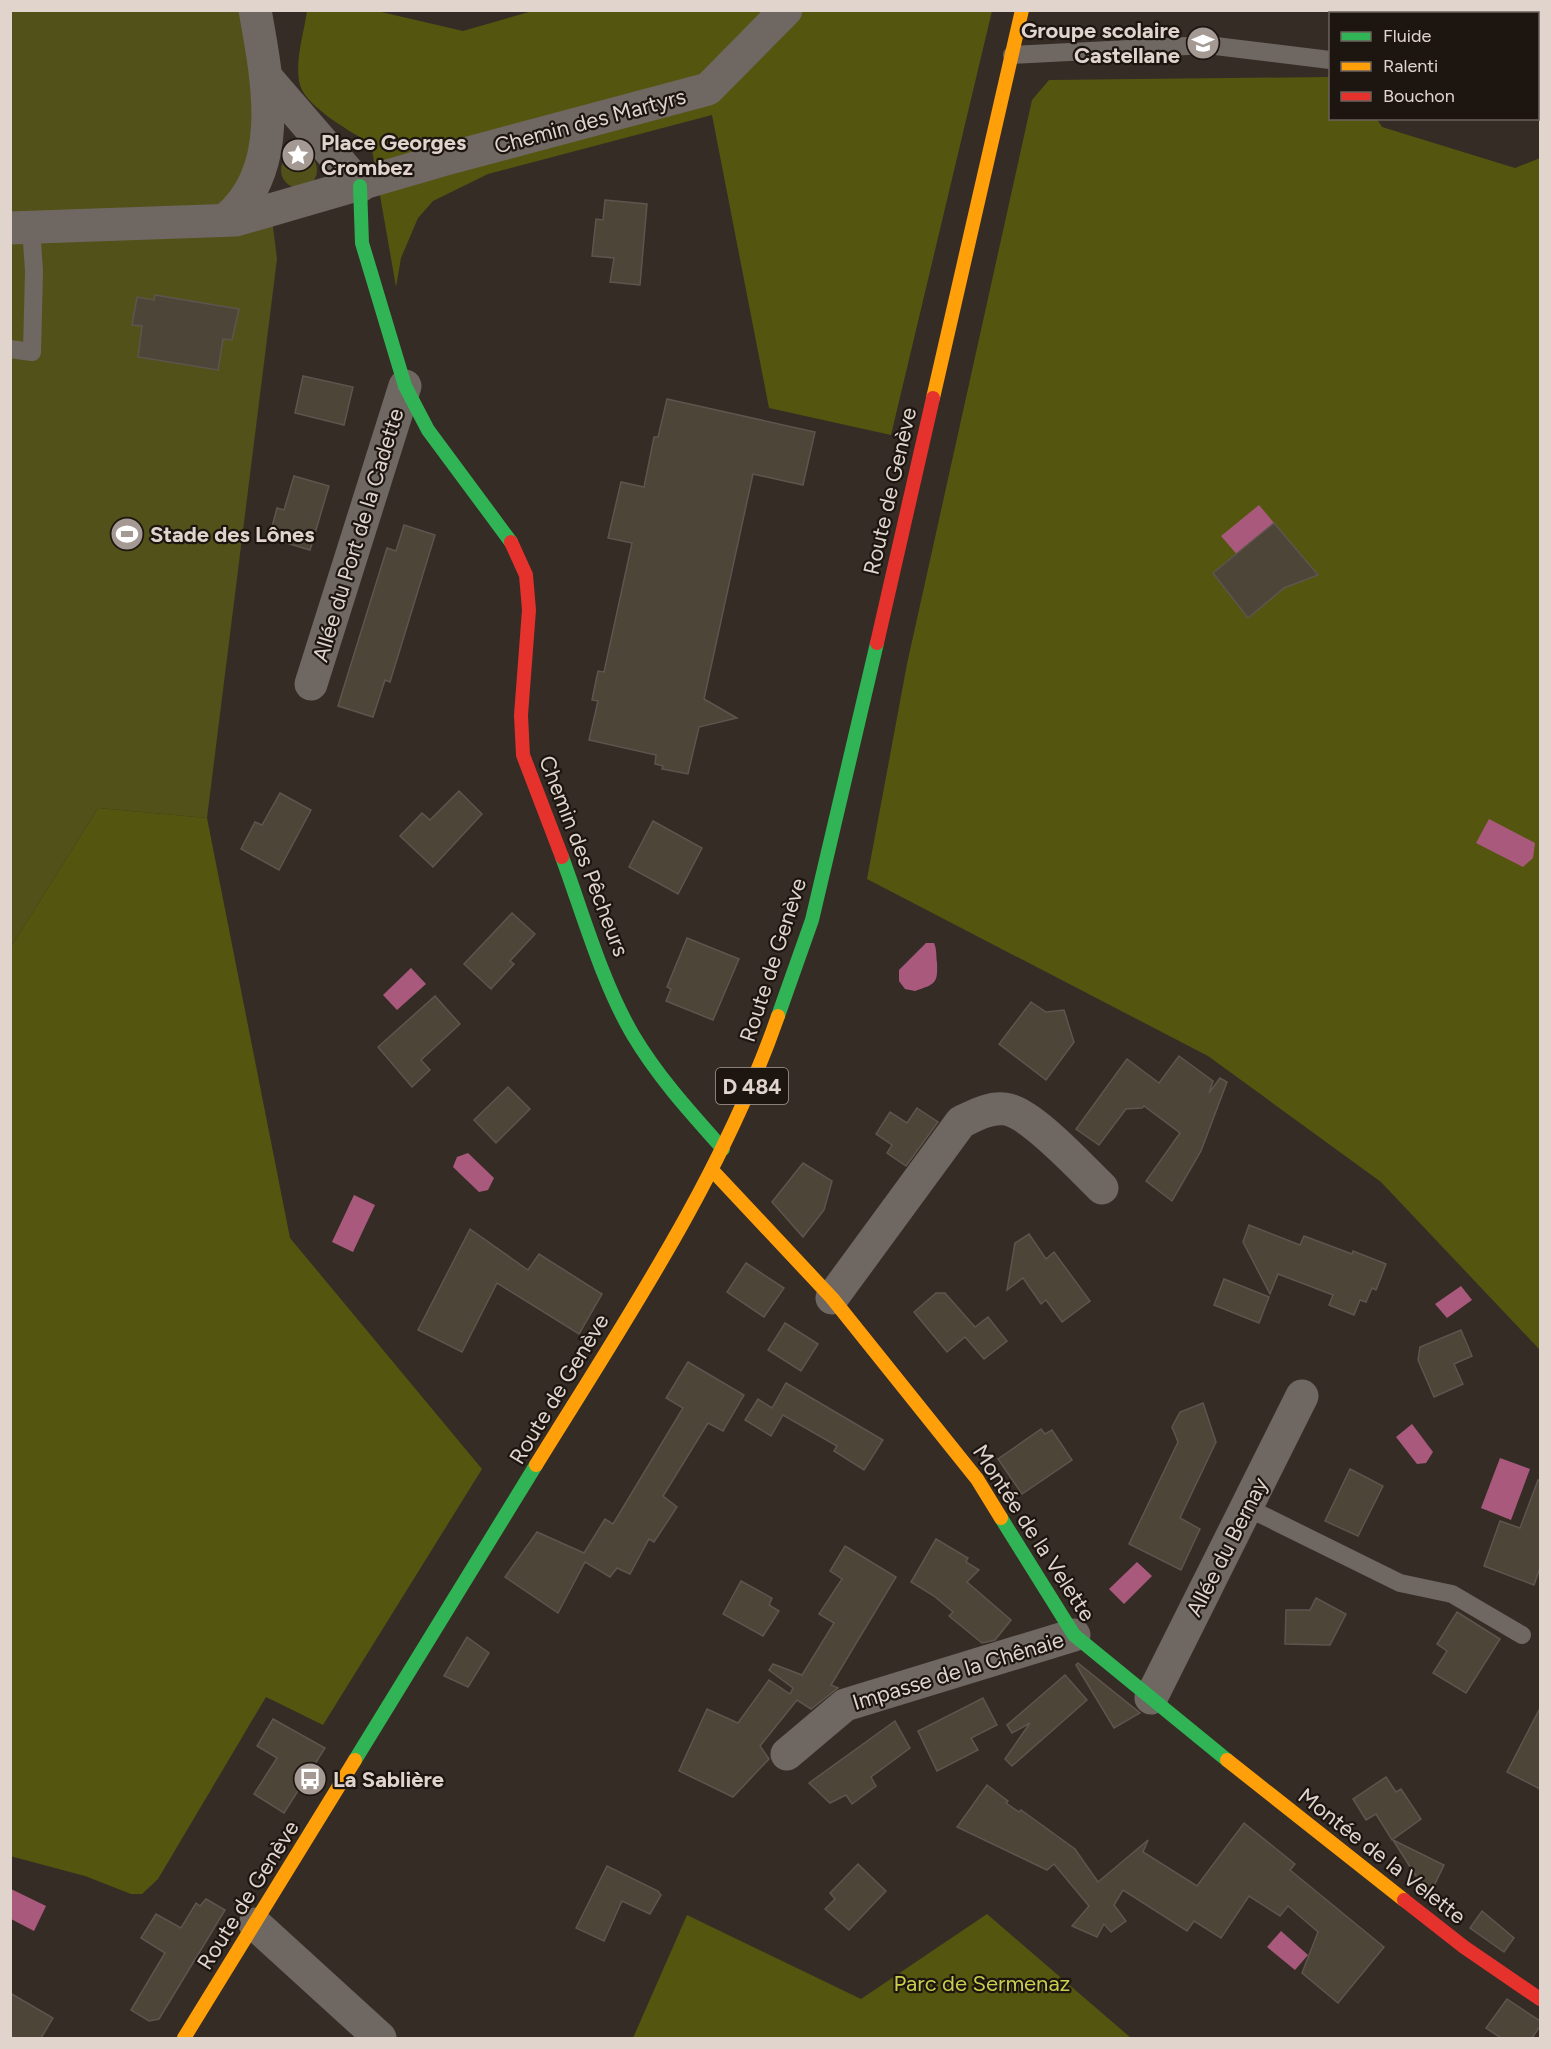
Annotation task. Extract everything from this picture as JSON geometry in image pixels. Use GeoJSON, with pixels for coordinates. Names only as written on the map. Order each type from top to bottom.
{"type":"FeatureCollection","features":[{"type":"Feature","properties":{"kind":"street"},"geometry":{"type":"LineString","coordinates":[[225,220],[238,210],[258,179],[268,132],[266,77],[255,10]]}},
{"type":"Feature","properties":{"kind":"street","name":"Chemin des Martyrs"},"geometry":{"type":"LineString","coordinates":[[21,228],[225,220],[263,213],[446,159],[708,90],[786,10]]}},
{"type":"Feature","properties":{"kind":"street","name":"Route de Genève"},"geometry":{"type":"LineString","coordinates":[[184,2038],[643,1293],[723,1149],[760,1068],[812,920],[841,803],[1022,10]]}},
{"type":"Feature","properties":{"kind":"street"},"geometry":{"type":"LineString","coordinates":[[266,77],[360,186]]}},
{"type":"Feature","properties":{"kind":"street","name":"Chemin des Pêcheurs"},"geometry":{"type":"LineString","coordinates":[[360,186],[362,243],[405,386],[428,430],[509,538],[526,575],[530,609],[521,715],[523,754],[613,993],[632,1033],[667,1087],[723,1149]]}},
{"type":"Feature","properties":{"kind":"street","name":"Allée du Port de la Cadette"},"geometry":{"type":"LineString","coordinates":[[311,684],[405,386]]}},
{"type":"Feature","properties":{"kind":"street"},"geometry":{"type":"LineString","coordinates":[[832,1299],[961,1122],[983,1112],[1006,1109],[1027,1118],[1102,1188]]}},
{"type":"Feature","properties":{"kind":"street","name":"Montée de la Velette"},"geometry":{"type":"LineString","coordinates":[[712,1170],[832,1299],[977,1479],[1074,1635],[1342,1854],[1464,1947],[1540,1999]]}},
{"type":"Feature","properties":{"kind":"street","name":"Allée du Bernay"},"geometry":{"type":"LineString","coordinates":[[1151,1698],[1302,1396]]}},
{"type":"Feature","properties":{"kind":"street","name":"Impasse de la Chênaie"},"geometry":{"type":"LineString","coordinates":[[787,1754],[845,1706],[1074,1635]]}},
{"type":"Feature","properties":{"kind":"street"},"geometry":{"type":"LineString","coordinates":[[255,1924],[380,2038]]}},
{"type":"Feature","properties":{"kind":"lane"},"geometry":{"type":"LineString","coordinates":[[1012,55],[1207,45],[1329,60]]}},
{"type":"Feature","properties":{"kind":"lane"},"geometry":{"type":"LineString","coordinates":[[10,349],[32,352],[34,271],[21,228]]}},
{"type":"Feature","properties":{"kind":"lane"},"geometry":{"type":"LineString","coordinates":[[1246,1507],[1400,1583],[1452,1594],[1522,1635]]}},
{"type":"Feature","properties":{"kind":"shaded area","name":"Stade des Lônes"},"geometry":{"type":"Polygon","coordinates":[[[11,11],[246,11],[277,259],[207,818],[98,808],[11,947],[11,11]]]}},
{"type":"Feature","properties":{"kind":"shaded area"},"geometry":{"type":"Polygon","coordinates":[[[299,152],[312,157],[317,170],[312,183],[299,188],[286,183],[281,170],[286,157],[299,152]]]}},
{"type":"Feature","properties":{"kind":"shaded area"},"geometry":{"type":"Polygon","coordinates":[[[1259,505],[1274,523],[1246,565],[1221,536],[1259,505]]]}},
{"type":"Feature","properties":{"kind":"shaded area"},"geometry":{"type":"Polygon","coordinates":[[[1489,819],[1535,843],[1533,858],[1523,867],[1476,843],[1489,819]]]}},
{"type":"Feature","properties":{"kind":"shaded area"},"geometry":{"type":"Polygon","coordinates":[[[926,943],[934,943],[935,946],[936,979],[931,985],[915,991],[905,989],[899,981],[899,970],[926,943]]]}},
{"type":"Feature","properties":{"kind":"shaded area"},"geometry":{"type":"Polygon","coordinates":[[[411,968],[426,984],[397,1010],[383,995],[411,968]]]}},
{"type":"Feature","properties":{"kind":"shaded area"},"geometry":{"type":"Polygon","coordinates":[[[468,1153],[494,1178],[488,1190],[479,1192],[453,1167],[457,1157],[468,1153]]]}},
{"type":"Feature","properties":{"kind":"shaded area"},"geometry":{"type":"Polygon","coordinates":[[[354,1195],[375,1205],[353,1252],[332,1242],[354,1195]]]}},
{"type":"Feature","properties":{"kind":"shaded area"},"geometry":{"type":"Polygon","coordinates":[[[1461,1286],[1472,1300],[1447,1318],[1435,1304],[1461,1286]]]}},
{"type":"Feature","properties":{"kind":"shaded area"},"geometry":{"type":"Polygon","coordinates":[[[1412,1424],[1433,1452],[1426,1463],[1417,1464],[1396,1437],[1412,1424]]]}},
{"type":"Feature","properties":{"kind":"shaded area"},"geometry":{"type":"Polygon","coordinates":[[[1500,1458],[1530,1469],[1511,1520],[1481,1508],[1500,1458]]]}},
{"type":"Feature","properties":{"kind":"shaded area"},"geometry":{"type":"Polygon","coordinates":[[[1137,1562],[1152,1576],[1124,1604],[1109,1589],[1137,1562]]]}},
{"type":"Feature","properties":{"kind":"shaded area"},"geometry":{"type":"Polygon","coordinates":[[[11,1889],[46,1906],[34,1931],[11,1919],[11,1889]]]}},
{"type":"Feature","properties":{"kind":"shaded area"},"geometry":{"type":"Polygon","coordinates":[[[1281,1931],[1308,1955],[1295,1970],[1267,1947],[1281,1931]]]}},
{"type":"Feature","properties":{"kind":"green space"},"geometry":{"type":"Polygon","coordinates":[[[536,10],[992,11],[891,435],[769,408],[712,115],[488,174],[433,201],[418,218],[401,258],[396,287],[371,144],[321,111],[304,94],[300,85],[298,67],[307,11],[377,11],[463,31],[536,10]]]}},
{"type":"Feature","properties":{"kind":"green space"},"geometry":{"type":"Polygon","coordinates":[[[1329,77],[1329,120],[1378,120],[1382,127],[1515,168],[1540,158],[1540,1350],[1381,1182],[1208,1056],[867,879],[907,664],[1032,100],[1049,80],[1329,77]]]}},
{"type":"Feature","properties":{"kind":"green space"},"geometry":{"type":"Polygon","coordinates":[[[98,808],[207,818],[290,1238],[482,1469],[323,1725],[266,1697],[158,1879],[142,1894],[131,1894],[85,1876],[10,1856],[11,947],[98,808]]]}},
{"type":"Feature","properties":{"kind":"green space","name":"Parc de Sermenaz"},"geometry":{"type":"Polygon","coordinates":[[[987,1914],[1131,2038],[633,2038],[687,1915],[861,1999],[987,1914]]]}},
{"type":"Feature","properties":{"kind":"building"},"geometry":{"type":"Polygon","coordinates":[[[605,200],[647,204],[640,285],[610,282],[614,258],[592,256],[596,219],[603,220],[605,200]]]}},
{"type":"Feature","properties":{"kind":"building"},"geometry":{"type":"Polygon","coordinates":[[[155,295],[239,309],[232,340],[223,339],[218,370],[138,357],[142,326],[132,325],[137,297],[154,300],[155,295]]]}},
{"type":"Feature","properties":{"kind":"building"},"geometry":{"type":"Polygon","coordinates":[[[303,376],[353,387],[344,425],[295,413],[303,376]]]}},
{"type":"Feature","properties":{"kind":"building"},"geometry":{"type":"Polygon","coordinates":[[[667,399],[815,432],[803,485],[753,474],[704,699],[737,718],[699,727],[688,774],[662,769],[663,766],[655,764],[656,755],[589,740],[598,701],[592,700],[598,671],[604,672],[632,543],[608,538],[621,482],[644,487],[654,437],[658,437],[667,399]]]}},
{"type":"Feature","properties":{"kind":"building"},"geometry":{"type":"Polygon","coordinates":[[[294,476],[329,486],[310,550],[269,538],[277,508],[284,510],[294,476]]]}},
{"type":"Feature","properties":{"kind":"building"},"geometry":{"type":"Polygon","coordinates":[[[1274,523],[1318,575],[1284,588],[1248,618],[1213,573],[1274,523]]]}},
{"type":"Feature","properties":{"kind":"building"},"geometry":{"type":"Polygon","coordinates":[[[404,525],[435,535],[390,682],[385,680],[373,717],[338,706],[387,548],[396,551],[404,525]]]}},
{"type":"Feature","properties":{"kind":"building"},"geometry":{"type":"Polygon","coordinates":[[[459,791],[482,814],[433,867],[400,836],[422,813],[430,820],[459,791]]]}},
{"type":"Feature","properties":{"kind":"building"},"geometry":{"type":"Polygon","coordinates":[[[280,793],[311,810],[279,870],[241,849],[255,822],[262,825],[280,793]]]}},
{"type":"Feature","properties":{"kind":"building"},"geometry":{"type":"Polygon","coordinates":[[[653,821],[702,848],[678,894],[629,867],[653,821]]]}},
{"type":"Feature","properties":{"kind":"building"},"geometry":{"type":"Polygon","coordinates":[[[512,913],[535,934],[510,961],[514,964],[491,989],[464,964],[512,913]]]}},
{"type":"Feature","properties":{"kind":"building"},"geometry":{"type":"Polygon","coordinates":[[[687,938],[739,959],[713,1020],[666,1001],[671,989],[667,987],[687,938]]]}},
{"type":"Feature","properties":{"kind":"building"},"geometry":{"type":"Polygon","coordinates":[[[435,996],[460,1024],[421,1060],[430,1070],[412,1087],[378,1047],[435,996]]]}},
{"type":"Feature","properties":{"kind":"building"},"geometry":{"type":"Polygon","coordinates":[[[1031,1002],[1046,1012],[1064,1010],[1074,1042],[1046,1080],[999,1044],[1031,1002]]]}},
{"type":"Feature","properties":{"kind":"building"},"geometry":{"type":"Polygon","coordinates":[[[1179,1056],[1213,1081],[1209,1093],[1220,1078],[1227,1082],[1201,1151],[1172,1201],[1146,1181],[1180,1133],[1144,1106],[1126,1109],[1099,1145],[1076,1129],[1127,1059],[1159,1083],[1179,1056]]]}},
{"type":"Feature","properties":{"kind":"building"},"geometry":{"type":"Polygon","coordinates":[[[508,1087],[530,1109],[496,1143],[474,1120],[508,1087]]]}},
{"type":"Feature","properties":{"kind":"building"},"geometry":{"type":"Polygon","coordinates":[[[917,1108],[938,1122],[906,1166],[887,1153],[892,1145],[876,1134],[890,1112],[907,1123],[917,1108]]]}},
{"type":"Feature","properties":{"kind":"building"},"geometry":{"type":"Polygon","coordinates":[[[803,1163],[832,1181],[824,1210],[803,1237],[772,1202],[803,1163]]]}},
{"type":"Feature","properties":{"kind":"building"},"geometry":{"type":"Polygon","coordinates":[[[1249,1225],[1300,1245],[1304,1236],[1386,1264],[1376,1290],[1372,1288],[1366,1302],[1360,1300],[1354,1315],[1329,1305],[1333,1295],[1278,1274],[1270,1294],[1243,1242],[1249,1225]]]}},
{"type":"Feature","properties":{"kind":"building"},"geometry":{"type":"Polygon","coordinates":[[[470,1229],[528,1270],[539,1254],[602,1294],[579,1334],[497,1283],[462,1352],[418,1330],[470,1229]]]}},
{"type":"Feature","properties":{"kind":"building"},"geometry":{"type":"Polygon","coordinates":[[[1029,1234],[1046,1259],[1054,1252],[1090,1301],[1062,1322],[1046,1300],[1041,1304],[1023,1278],[1007,1290],[1015,1243],[1029,1234]]]}},
{"type":"Feature","properties":{"kind":"building"},"geometry":{"type":"Polygon","coordinates":[[[746,1263],[784,1288],[764,1317],[727,1292],[746,1263]]]}},
{"type":"Feature","properties":{"kind":"building"},"geometry":{"type":"Polygon","coordinates":[[[1224,1279],[1269,1297],[1259,1323],[1214,1305],[1224,1279]]]}},
{"type":"Feature","properties":{"kind":"building"},"geometry":{"type":"Polygon","coordinates":[[[936,1293],[945,1293],[975,1327],[988,1317],[1007,1341],[984,1359],[965,1337],[947,1352],[914,1312],[936,1293]]]}},
{"type":"Feature","properties":{"kind":"building"},"geometry":{"type":"Polygon","coordinates":[[[785,1323],[818,1344],[801,1371],[768,1350],[785,1323]]]}},
{"type":"Feature","properties":{"kind":"building"},"geometry":{"type":"Polygon","coordinates":[[[1461,1330],[1472,1356],[1454,1364],[1463,1384],[1434,1397],[1418,1360],[1420,1347],[1461,1330]]]}},
{"type":"Feature","properties":{"kind":"building"},"geometry":{"type":"Polygon","coordinates":[[[688,1362],[744,1395],[723,1431],[708,1423],[663,1496],[677,1507],[654,1542],[649,1539],[630,1574],[617,1568],[610,1577],[585,1562],[558,1613],[505,1577],[537,1532],[584,1553],[605,1519],[613,1524],[683,1408],[666,1398],[688,1362]]]}},
{"type":"Feature","properties":{"kind":"building"},"geometry":{"type":"Polygon","coordinates":[[[786,1383],[883,1440],[864,1470],[834,1451],[837,1446],[783,1415],[771,1436],[745,1420],[758,1399],[772,1408],[786,1383]]]}},
{"type":"Feature","properties":{"kind":"building"},"geometry":{"type":"Polygon","coordinates":[[[1203,1403],[1216,1442],[1180,1518],[1200,1529],[1181,1570],[1129,1544],[1178,1442],[1172,1427],[1180,1412],[1203,1403]]]}},
{"type":"Feature","properties":{"kind":"building"},"geometry":{"type":"Polygon","coordinates":[[[1041,1429],[1045,1434],[1052,1430],[1072,1460],[1022,1494],[998,1459],[1041,1429]]]}},
{"type":"Feature","properties":{"kind":"building"},"geometry":{"type":"Polygon","coordinates":[[[1350,1469],[1383,1486],[1358,1536],[1325,1521],[1350,1469]]]}},
{"type":"Feature","properties":{"kind":"building"},"geometry":{"type":"Polygon","coordinates":[[[1538,1480],[1540,1481],[1540,1568],[1534,1585],[1484,1566],[1500,1521],[1520,1528],[1538,1480]]]}},
{"type":"Feature","properties":{"kind":"building"},"geometry":{"type":"Polygon","coordinates":[[[936,1539],[968,1558],[966,1562],[979,1570],[967,1582],[1011,1620],[995,1640],[982,1643],[949,1616],[953,1612],[934,1596],[911,1582],[936,1539]]]}},
{"type":"Feature","properties":{"kind":"building"},"geometry":{"type":"Polygon","coordinates":[[[845,1546],[896,1577],[831,1685],[838,1688],[811,1709],[797,1700],[760,1746],[769,1759],[733,1797],[679,1771],[707,1709],[738,1723],[769,1680],[790,1694],[793,1688],[769,1670],[773,1664],[802,1675],[834,1623],[819,1614],[842,1579],[830,1571],[845,1546]]]}},
{"type":"Feature","properties":{"kind":"building"},"geometry":{"type":"Polygon","coordinates":[[[741,1581],[772,1598],[769,1605],[779,1611],[763,1636],[723,1614],[741,1581]]]}},
{"type":"Feature","properties":{"kind":"building"},"geometry":{"type":"Polygon","coordinates":[[[1316,1598],[1346,1614],[1330,1645],[1285,1644],[1286,1610],[1310,1610],[1316,1598]]]}},
{"type":"Feature","properties":{"kind":"building"},"geometry":{"type":"Polygon","coordinates":[[[1457,1612],[1500,1639],[1466,1693],[1433,1673],[1447,1651],[1437,1644],[1457,1612]]]}},
{"type":"Feature","properties":{"kind":"building"},"geometry":{"type":"Polygon","coordinates":[[[467,1637],[489,1653],[468,1687],[444,1676],[467,1637]]]}},
{"type":"Feature","properties":{"kind":"building"},"geometry":{"type":"Polygon","coordinates":[[[1078,1663],[1140,1713],[1114,1728],[1076,1665],[1078,1663]]]}},
{"type":"Feature","properties":{"kind":"building"},"geometry":{"type":"Polygon","coordinates":[[[1065,1675],[1087,1700],[1012,1766],[1005,1759],[1030,1723],[1012,1733],[1007,1725],[1065,1675]]]}},
{"type":"Feature","properties":{"kind":"building"},"geometry":{"type":"Polygon","coordinates":[[[983,1698],[997,1725],[971,1738],[978,1750],[937,1771],[918,1731],[983,1698]]]}},
{"type":"Feature","properties":{"kind":"building"},"geometry":{"type":"Polygon","coordinates":[[[1540,1708],[1540,1789],[1507,1772],[1540,1708]]]}},
{"type":"Feature","properties":{"kind":"building"},"geometry":{"type":"Polygon","coordinates":[[[273,1719],[325,1748],[284,1813],[254,1794],[277,1758],[257,1746],[273,1719]]]}},
{"type":"Feature","properties":{"kind":"building"},"geometry":{"type":"Polygon","coordinates":[[[895,1721],[910,1748],[871,1777],[876,1786],[852,1804],[846,1795],[830,1803],[809,1783],[895,1721]]]}},
{"type":"Feature","properties":{"kind":"building"},"geometry":{"type":"Polygon","coordinates":[[[1386,1777],[1396,1792],[1401,1789],[1421,1819],[1392,1840],[1376,1814],[1366,1820],[1353,1799],[1386,1777]]]}},
{"type":"Feature","properties":{"kind":"building"},"geometry":{"type":"Polygon","coordinates":[[[987,1785],[1008,1801],[1006,1803],[1019,1812],[1021,1810],[1075,1849],[1098,1882],[1148,1840],[1143,1852],[1197,1886],[1244,1823],[1295,1864],[1290,1870],[1384,1947],[1338,2003],[1302,1973],[1318,1932],[1288,1906],[1280,1916],[1249,1896],[1221,1938],[1194,1921],[1187,1931],[1123,1890],[1114,1905],[1126,1921],[1111,1932],[1104,1924],[1097,1937],[1072,1926],[1089,1906],[1054,1864],[1047,1870],[957,1827],[987,1785]]]}},
{"type":"Feature","properties":{"kind":"building"},"geometry":{"type":"Polygon","coordinates":[[[1393,1840],[1444,1865],[1429,1896],[1428,1895],[1393,1840]]]}},
{"type":"Feature","properties":{"kind":"building"},"geometry":{"type":"Polygon","coordinates":[[[858,1864],[886,1891],[849,1930],[825,1909],[835,1899],[830,1893],[858,1864]]]}},
{"type":"Feature","properties":{"kind":"building"},"geometry":{"type":"Polygon","coordinates":[[[607,1866],[658,1891],[661,1895],[650,1914],[622,1901],[604,1941],[576,1928],[607,1866]]]}},
{"type":"Feature","properties":{"kind":"building"},"geometry":{"type":"Polygon","coordinates":[[[206,1899],[225,1910],[159,2019],[149,2021],[131,2010],[165,1953],[141,1938],[156,1914],[181,1928],[196,1903],[200,1906],[206,1899]]]}},
{"type":"Feature","properties":{"kind":"building"},"geometry":{"type":"Polygon","coordinates":[[[1482,1911],[1514,1938],[1504,1952],[1470,1928],[1482,1911]]]}},
{"type":"Feature","properties":{"kind":"building"},"geometry":{"type":"Polygon","coordinates":[[[10,1993],[53,2018],[41,2038],[10,2038],[10,1993]]]}},
{"type":"Feature","properties":{"kind":"building"},"geometry":{"type":"Polygon","coordinates":[[[1507,1999],[1540,2021],[1540,2026],[1532,2038],[1501,2038],[1486,2028],[1507,1999]]]}},
{"type":"Feature","properties":{"kind":"traffic: fast"},"geometry":{"type":"LineString","coordinates":[[360,186],[362,243],[405,386],[428,430],[511,542]]}},
{"type":"Feature","properties":{"kind":"traffic: fast"},"geometry":{"type":"LineString","coordinates":[[778,1016],[812,920],[877,643]]}},
{"type":"Feature","properties":{"kind":"traffic: fast"},"geometry":{"type":"LineString","coordinates":[[562,857],[602,970],[633,1035],[664,1080],[723,1149]]}},
{"type":"Feature","properties":{"kind":"traffic: fast"},"geometry":{"type":"LineString","coordinates":[[355,1760],[536,1465]]}},
{"type":"Feature","properties":{"kind":"traffic: fast"},"geometry":{"type":"LineString","coordinates":[[1001,1518],[1074,1635],[1227,1760]]}},
{"type":"Feature","properties":{"kind":"traffic: slow"},"geometry":{"type":"LineString","coordinates":[[933,398],[1022,10]]}},
{"type":"Feature","properties":{"kind":"traffic: slow"},"geometry":{"type":"LineString","coordinates":[[536,1465],[637,1302],[700,1191],[755,1076],[778,1016]]}},
{"type":"Feature","properties":{"kind":"traffic: slow"},"geometry":{"type":"LineString","coordinates":[[712,1170],[832,1298],[977,1479],[1001,1518]]}},
{"type":"Feature","properties":{"kind":"traffic: slow"},"geometry":{"type":"LineString","coordinates":[[184,2038],[355,1760]]}},
{"type":"Feature","properties":{"kind":"traffic: slow"},"geometry":{"type":"LineString","coordinates":[[1227,1760],[1404,1900]]}},
{"type":"Feature","properties":{"kind":"traffic: jam"},"geometry":{"type":"LineString","coordinates":[[877,643],[933,398]]}},
{"type":"Feature","properties":{"kind":"traffic: jam"},"geometry":{"type":"LineString","coordinates":[[511,542],[526,575],[529,610],[521,715],[523,755],[562,857]]}},
{"type":"Feature","properties":{"kind":"traffic: jam"},"geometry":{"type":"LineString","coordinates":[[1404,1900],[1464,1947],[1540,1999]]}},
{"type":"Feature","properties":{"kind":"place","name":"Groupe scolaire Castellane"},"geometry":{"type":"Point","coordinates":[1203,43]}},
{"type":"Feature","properties":{"kind":"place","name":"Place Georges Crombez"},"geometry":{"type":"Point","coordinates":[298,155]}},
{"type":"Feature","properties":{"kind":"place","name":"Stade des Lônes"},"geometry":{"type":"Point","coordinates":[127,534]}},
{"type":"Feature","properties":{"kind":"place","name":"La Sablière"},"geometry":{"type":"Point","coordinates":[310,1779]}}]}
